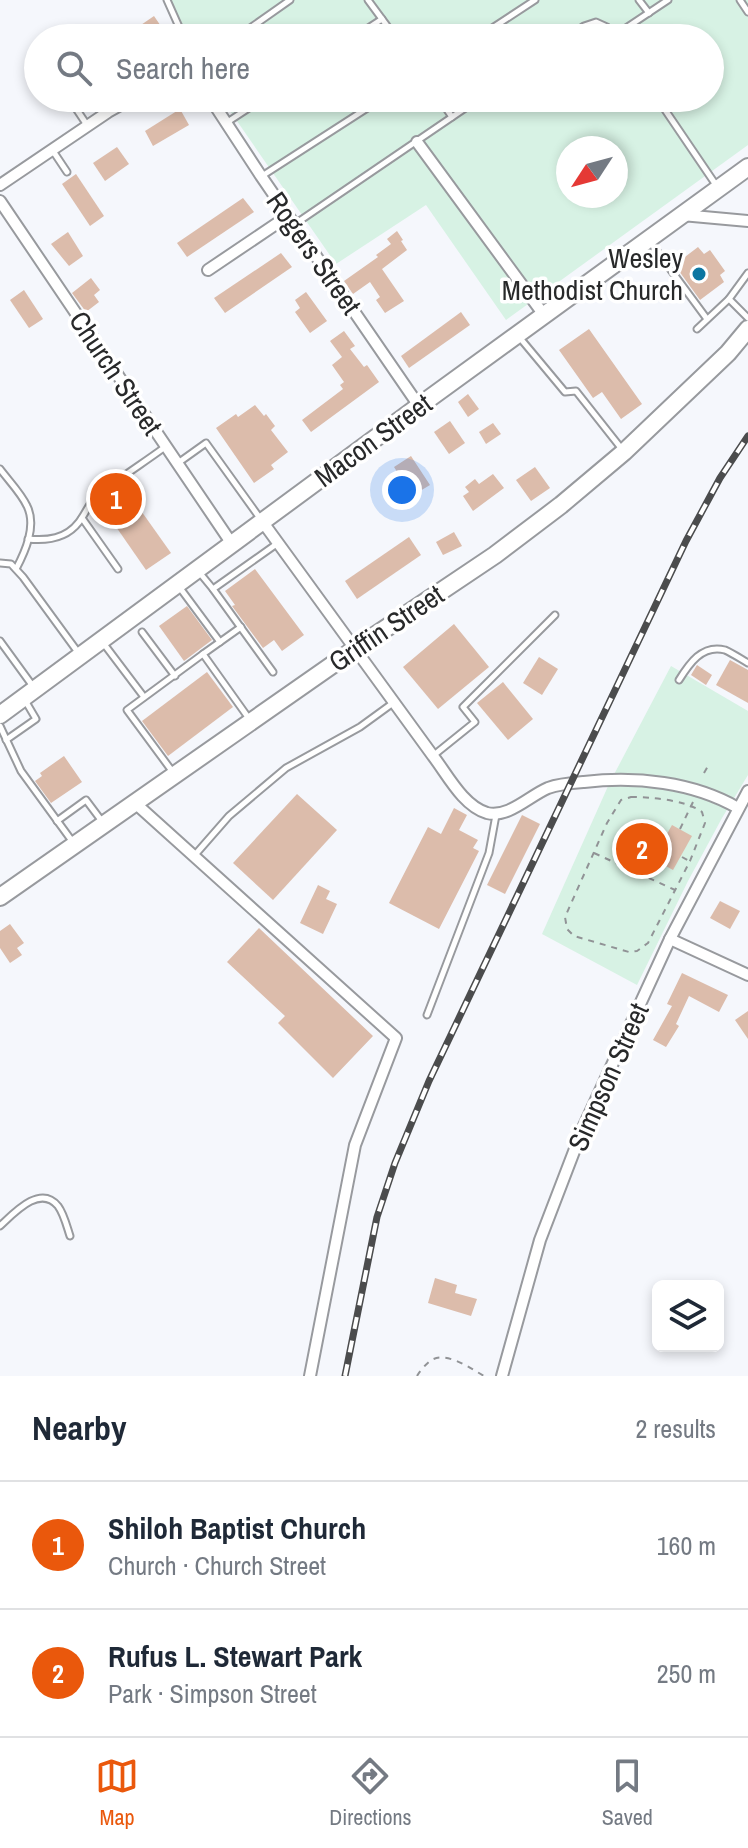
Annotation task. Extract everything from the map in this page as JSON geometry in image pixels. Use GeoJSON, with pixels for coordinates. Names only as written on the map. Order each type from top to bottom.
{"type":"FeatureCollection","features":[{"type":"Feature","properties":{"kind":"main road","name":"Macon Street"},"geometry":{"type":"LineString","coordinates":[[0,715],[748,167]]}},
{"type":"Feature","properties":{"kind":"main road","name":"Griffin Street"},"geometry":{"type":"LineString","coordinates":[[0,897],[495,555],[561,505],[624,452],[728,353],[748,329]]}},
{"type":"Feature","properties":{"kind":"street"},"geometry":{"type":"LineString","coordinates":[[0,185],[108,112]]}},
{"type":"Feature","properties":{"kind":"street","name":"Rogers Street"},"geometry":{"type":"LineString","coordinates":[[219,112],[419,406]]}},
{"type":"Feature","properties":{"kind":"street"},"geometry":{"type":"LineString","coordinates":[[417,142],[544,315]]}},
{"type":"Feature","properties":{"kind":"street","name":"Church Street"},"geometry":{"type":"LineString","coordinates":[[0,201],[232,544]]}},
{"type":"Feature","properties":{"kind":"street"},"geometry":{"type":"LineString","coordinates":[[682,215],[748,222]]}},
{"type":"Feature","properties":{"kind":"street"},"geometry":{"type":"LineString","coordinates":[[208,270],[291,220]]}},
{"type":"Feature","properties":{"kind":"street"},"geometry":{"type":"LineString","coordinates":[[262,521],[433,756],[471,803],[485,812],[496,814],[513,808],[550,787],[606,779],[648,781],[690,788],[719,797],[742,811]]}},
{"type":"Feature","properties":{"kind":"street","name":"Simpson Street"},"geometry":{"type":"LineString","coordinates":[[502,1376],[540,1240],[583,1128],[670,939],[742,811],[748,791]]}},
{"type":"Feature","properties":{"kind":"street"},"geometry":{"type":"LineString","coordinates":[[135,803],[396,1038],[355,1145],[310,1376]]}},
{"type":"Feature","properties":{"kind":"street"},"geometry":{"type":"LineString","coordinates":[[670,939],[748,975]]}},
{"type":"Feature","properties":{"kind":"lane"},"geometry":{"type":"LineString","coordinates":[[256,24],[290,0]]}},
{"type":"Feature","properties":{"kind":"lane"},"geometry":{"type":"LineString","coordinates":[[368,0],[386,24]]}},
{"type":"Feature","properties":{"kind":"lane"},"geometry":{"type":"LineString","coordinates":[[498,24],[535,0]]}},
{"type":"Feature","properties":{"kind":"lane"},"geometry":{"type":"LineString","coordinates":[[639,0],[649,13]]}},
{"type":"Feature","properties":{"kind":"lane"},"geometry":{"type":"LineString","coordinates":[[633,24],[668,0]]}},
{"type":"Feature","properties":{"kind":"lane"},"geometry":{"type":"LineString","coordinates":[[740,0],[748,12]]}},
{"type":"Feature","properties":{"kind":"lane"},"geometry":{"type":"LineString","coordinates":[[171,2],[179,24]]}},
{"type":"Feature","properties":{"kind":"lane"},"geometry":{"type":"LineString","coordinates":[[374,24],[382,19]]}},
{"type":"Feature","properties":{"kind":"lane"},"geometry":{"type":"LineString","coordinates":[[78,112],[88,126]]}},
{"type":"Feature","properties":{"kind":"lane"},"geometry":{"type":"LineString","coordinates":[[226,124],[244,112]]}},
{"type":"Feature","properties":{"kind":"lane"},"geometry":{"type":"LineString","coordinates":[[261,176],[361,112]]}},
{"type":"Feature","properties":{"kind":"lane"},"geometry":{"type":"LineString","coordinates":[[449,112],[452,117]]}},
{"type":"Feature","properties":{"kind":"lane"},"geometry":{"type":"LineString","coordinates":[[291,220],[459,112]]}},
{"type":"Feature","properties":{"kind":"lane"},"geometry":{"type":"LineString","coordinates":[[667,112],[719,189]]}},
{"type":"Feature","properties":{"kind":"lane"},"geometry":{"type":"LineString","coordinates":[[52,150],[67,172]]}},
{"type":"Feature","properties":{"kind":"lane"},"geometry":{"type":"LineString","coordinates":[[648,240],[707,319]]}},
{"type":"Feature","properties":{"kind":"lane"},"geometry":{"type":"LineString","coordinates":[[697,329],[729,299],[748,273]]}},
{"type":"Feature","properties":{"kind":"lane"},"geometry":{"type":"LineString","coordinates":[[729,299],[748,318]]}},
{"type":"Feature","properties":{"kind":"lane"},"geometry":{"type":"LineString","coordinates":[[517,335],[565,392],[576,391],[624,452]]}},
{"type":"Feature","properties":{"kind":"lane"},"geometry":{"type":"LineString","coordinates":[[177,464],[206,443],[262,521]]}},
{"type":"Feature","properties":{"kind":"lane"},"geometry":{"type":"LineString","coordinates":[[28,539],[53,540],[71,530],[92,500],[166,447]]}},
{"type":"Feature","properties":{"kind":"lane"},"geometry":{"type":"LineString","coordinates":[[0,469],[27,506],[31,521],[25,551],[16,569]]}},
{"type":"Feature","properties":{"kind":"lane"},"geometry":{"type":"LineString","coordinates":[[82,518],[118,569]]}},
{"type":"Feature","properties":{"kind":"lane"},"geometry":{"type":"LineString","coordinates":[[213,589],[278,543]]}},
{"type":"Feature","properties":{"kind":"lane"},"geometry":{"type":"LineString","coordinates":[[0,563],[11,564],[16,569],[80,655]]}},
{"type":"Feature","properties":{"kind":"lane"},"geometry":{"type":"LineString","coordinates":[[197,570],[273,672]]}},
{"type":"Feature","properties":{"kind":"lane"},"geometry":{"type":"LineString","coordinates":[[177,584],[220,642]]}},
{"type":"Feature","properties":{"kind":"lane"},"geometry":{"type":"LineString","coordinates":[[433,756],[475,722],[463,707],[555,615]]}},
{"type":"Feature","properties":{"kind":"lane"},"geometry":{"type":"LineString","coordinates":[[175,775],[127,710],[241,627]]}},
{"type":"Feature","properties":{"kind":"lane"},"geometry":{"type":"LineString","coordinates":[[142,632],[175,676]]}},
{"type":"Feature","properties":{"kind":"lane"},"geometry":{"type":"LineString","coordinates":[[102,640],[144,697]]}},
{"type":"Feature","properties":{"kind":"lane"},"geometry":{"type":"LineString","coordinates":[[0,641],[29,693],[36,719],[6,740]]}},
{"type":"Feature","properties":{"kind":"lane"},"geometry":{"type":"LineString","coordinates":[[679,680],[697,655],[708,651],[725,650],[748,663]]}},
{"type":"Feature","properties":{"kind":"lane"},"geometry":{"type":"LineString","coordinates":[[203,654],[251,722]]}},
{"type":"Feature","properties":{"kind":"lane"},"geometry":{"type":"LineString","coordinates":[[194,856],[229,816],[286,768],[360,727],[394,702]]}},
{"type":"Feature","properties":{"kind":"lane"},"geometry":{"type":"LineString","coordinates":[[0,726],[21,771],[74,845]]}},
{"type":"Feature","properties":{"kind":"lane"},"geometry":{"type":"LineString","coordinates":[[57,821],[86,800],[104,824]]}},
{"type":"Feature","properties":{"kind":"lane"},"geometry":{"type":"LineString","coordinates":[[427,1015],[489,853],[496,814]]}},
{"type":"Feature","properties":{"kind":"lane"},"geometry":{"type":"LineString","coordinates":[[0,1226],[28,1202],[40,1198],[50,1200],[59,1207],[70,1236]]}},
{"type":"Feature","properties":{"kind":"path"},"geometry":{"type":"LineString","coordinates":[[704,773],[708,766]]}},
{"type":"Feature","properties":{"kind":"path"},"geometry":{"type":"LineString","coordinates":[[643,797],[702,812],[705,823],[676,891],[648,943],[637,951],[621,951],[574,936],[567,929],[565,917],[594,853],[607,823],[625,798],[643,797]]}},
{"type":"Feature","properties":{"kind":"path"},"geometry":{"type":"LineString","coordinates":[[680,829],[691,807]]}},
{"type":"Feature","properties":{"kind":"path"},"geometry":{"type":"LineString","coordinates":[[628,832],[660,846]]}},
{"type":"Feature","properties":{"kind":"path"},"geometry":{"type":"LineString","coordinates":[[594,853],[676,891]]}},
{"type":"Feature","properties":{"kind":"path"},"geometry":{"type":"LineString","coordinates":[[682,857],[690,861]]}},
{"type":"Feature","properties":{"kind":"path"},"geometry":{"type":"LineString","coordinates":[[417,1376],[429,1361],[438,1357],[448,1358],[484,1376]]}},
{"type":"Feature","properties":{"kind":"green space"},"geometry":{"type":"Polygon","coordinates":[[[168,0],[748,0],[748,145],[506,320],[426,205],[336,264],[231,112],[724,112],[724,24],[182,24],[168,0]]]}},
{"type":"Feature","properties":{"kind":"green space"},"geometry":{"type":"Polygon","coordinates":[[[671,666],[748,711],[748,775],[688,881],[637,985],[542,934],[609,784],[671,666]]]}},
{"type":"Feature","properties":{"kind":"building"},"geometry":{"type":"Polygon","coordinates":[[[154,16],[159,24],[142,24],[154,16]]]}},
{"type":"Feature","properties":{"kind":"building"},"geometry":{"type":"Polygon","coordinates":[[[175,112],[182,112],[189,125],[153,146],[145,131],[175,112]]]}},
{"type":"Feature","properties":{"kind":"building"},"geometry":{"type":"Polygon","coordinates":[[[117,147],[129,164],[105,181],[93,163],[117,147]]]}},
{"type":"Feature","properties":{"kind":"building"},"geometry":{"type":"Polygon","coordinates":[[[76,174],[104,216],[90,226],[62,184],[76,174]]]}},
{"type":"Feature","properties":{"kind":"building"},"geometry":{"type":"Polygon","coordinates":[[[243,198],[254,212],[187,257],[177,243],[243,198]]]}},
{"type":"Feature","properties":{"kind":"building"},"geometry":{"type":"Polygon","coordinates":[[[397,231],[407,250],[382,269],[404,301],[385,313],[376,300],[380,297],[370,282],[353,294],[344,281],[378,257],[376,255],[391,244],[387,239],[397,231]]]}},
{"type":"Feature","properties":{"kind":"building"},"geometry":{"type":"Polygon","coordinates":[[[68,232],[83,256],[69,266],[51,244],[68,232]]]}},
{"type":"Feature","properties":{"kind":"building","name":"Wesley Methodist Church"},"geometry":{"type":"Polygon","coordinates":[[[698,247],[704,254],[710,250],[725,271],[720,275],[724,282],[700,300],[679,271],[682,269],[677,263],[698,247]]]}},
{"type":"Feature","properties":{"kind":"building"},"geometry":{"type":"Polygon","coordinates":[[[281,253],[292,267],[225,313],[214,298],[281,253]]]}},
{"type":"Feature","properties":{"kind":"building"},"geometry":{"type":"Polygon","coordinates":[[[91,278],[100,290],[94,295],[99,302],[86,312],[72,293],[91,278]]]}},
{"type":"Feature","properties":{"kind":"building"},"geometry":{"type":"Polygon","coordinates":[[[24,290],[43,319],[29,328],[10,300],[24,290]]]}},
{"type":"Feature","properties":{"kind":"building"},"geometry":{"type":"Polygon","coordinates":[[[306,292],[327,321],[310,333],[295,312],[300,308],[295,300],[306,292]]]}},
{"type":"Feature","properties":{"kind":"building"},"geometry":{"type":"Polygon","coordinates":[[[461,312],[470,325],[409,368],[401,356],[461,312]]]}},
{"type":"Feature","properties":{"kind":"building"},"geometry":{"type":"Polygon","coordinates":[[[589,329],[642,404],[621,419],[602,392],[593,398],[559,350],[589,329]]]}},
{"type":"Feature","properties":{"kind":"building"},"geometry":{"type":"Polygon","coordinates":[[[344,331],[355,346],[350,349],[379,382],[311,432],[302,420],[343,389],[340,385],[344,382],[332,365],[342,357],[330,341],[344,331]]]}},
{"type":"Feature","properties":{"kind":"building"},"geometry":{"type":"Polygon","coordinates":[[[468,394],[479,409],[468,417],[458,402],[468,394]]]}},
{"type":"Feature","properties":{"kind":"building"},"geometry":{"type":"Polygon","coordinates":[[[255,405],[275,426],[271,430],[288,452],[271,465],[274,469],[254,483],[216,428],[255,405]]]}},
{"type":"Feature","properties":{"kind":"building"},"geometry":{"type":"Polygon","coordinates":[[[450,421],[465,443],[449,454],[434,432],[450,421]]]}},
{"type":"Feature","properties":{"kind":"building"},"geometry":{"type":"Polygon","coordinates":[[[493,423],[501,434],[486,444],[479,432],[493,423]]]}},
{"type":"Feature","properties":{"kind":"building"},"geometry":{"type":"Polygon","coordinates":[[[411,456],[430,485],[420,491],[417,487],[410,492],[394,467],[411,456]]]}},
{"type":"Feature","properties":{"kind":"building"},"geometry":{"type":"Polygon","coordinates":[[[535,467],[550,488],[531,501],[516,480],[535,467]]]}},
{"type":"Feature","properties":{"kind":"building"},"geometry":{"type":"Polygon","coordinates":[[[493,474],[504,488],[473,511],[463,496],[469,492],[465,487],[475,479],[479,484],[493,474]]]}},
{"type":"Feature","properties":{"kind":"building"},"geometry":{"type":"Polygon","coordinates":[[[127,491],[171,553],[146,570],[103,508],[127,491]]]}},
{"type":"Feature","properties":{"kind":"building"},"geometry":{"type":"Polygon","coordinates":[[[454,532],[462,546],[443,555],[436,542],[454,532]]]}},
{"type":"Feature","properties":{"kind":"building"},"geometry":{"type":"Polygon","coordinates":[[[409,537],[421,555],[357,599],[345,581],[409,537]]]}},
{"type":"Feature","properties":{"kind":"building"},"geometry":{"type":"Polygon","coordinates":[[[255,569],[304,635],[282,651],[274,640],[263,648],[232,606],[235,605],[225,591],[255,569]]]}},
{"type":"Feature","properties":{"kind":"building"},"geometry":{"type":"Polygon","coordinates":[[[187,606],[212,640],[184,661],[159,626],[187,606]]]}},
{"type":"Feature","properties":{"kind":"building"},"geometry":{"type":"Polygon","coordinates":[[[454,624],[489,667],[438,709],[403,667],[454,624]]]}},
{"type":"Feature","properties":{"kind":"building"},"geometry":{"type":"Polygon","coordinates":[[[539,657],[558,669],[542,695],[523,683],[539,657]]]}},
{"type":"Feature","properties":{"kind":"building"},"geometry":{"type":"Polygon","coordinates":[[[730,660],[748,670],[748,703],[716,685],[730,660]]]}},
{"type":"Feature","properties":{"kind":"building"},"geometry":{"type":"Polygon","coordinates":[[[697,665],[712,675],[706,685],[691,675],[697,665]]]}},
{"type":"Feature","properties":{"kind":"building"},"geometry":{"type":"Polygon","coordinates":[[[207,672],[233,707],[168,756],[142,721],[207,672]]]}},
{"type":"Feature","properties":{"kind":"building"},"geometry":{"type":"Polygon","coordinates":[[[503,682],[533,719],[508,740],[477,703],[503,682]]]}},
{"type":"Feature","properties":{"kind":"building"},"geometry":{"type":"Polygon","coordinates":[[[64,756],[82,782],[51,803],[35,781],[42,776],[40,773],[64,756]]]}},
{"type":"Feature","properties":{"kind":"building"},"geometry":{"type":"Polygon","coordinates":[[[297,794],[337,830],[273,900],[233,863],[297,794]]]}},
{"type":"Feature","properties":{"kind":"building"},"geometry":{"type":"Polygon","coordinates":[[[454,808],[467,815],[459,830],[478,840],[473,848],[479,851],[439,929],[389,903],[428,827],[441,834],[454,808]]]}},
{"type":"Feature","properties":{"kind":"building"},"geometry":{"type":"Polygon","coordinates":[[[522,815],[540,824],[505,894],[487,885],[522,815]]]}},
{"type":"Feature","properties":{"kind":"building"},"geometry":{"type":"Polygon","coordinates":[[[672,825],[692,836],[673,870],[653,859],[672,825]]]}},
{"type":"Feature","properties":{"kind":"building"},"geometry":{"type":"Polygon","coordinates":[[[318,885],[330,891],[326,899],[337,904],[323,934],[300,923],[318,885]]]}},
{"type":"Feature","properties":{"kind":"building"},"geometry":{"type":"Polygon","coordinates":[[[720,901],[740,911],[730,929],[710,918],[720,901]]]}},
{"type":"Feature","properties":{"kind":"building"},"geometry":{"type":"Polygon","coordinates":[[[10,924],[24,943],[17,948],[22,955],[10,963],[0,948],[0,931],[10,924]]]}},
{"type":"Feature","properties":{"kind":"building"},"geometry":{"type":"Polygon","coordinates":[[[259,928],[373,1036],[333,1078],[278,1023],[285,1016],[227,962],[259,928]]]}},
{"type":"Feature","properties":{"kind":"building"},"geometry":{"type":"Polygon","coordinates":[[[682,973],[728,995],[719,1012],[689,996],[676,1024],[679,1026],[666,1047],[653,1040],[672,1006],[667,1004],[682,973]]]}},
{"type":"Feature","properties":{"kind":"building"},"geometry":{"type":"Polygon","coordinates":[[[748,1011],[748,1039],[735,1020],[748,1011]]]}},
{"type":"Feature","properties":{"kind":"building"},"geometry":{"type":"Polygon","coordinates":[[[435,1278],[457,1285],[455,1293],[477,1299],[471,1316],[428,1303],[435,1278]]]}},
{"type":"Feature","properties":{"kind":"railway"},"geometry":{"type":"LineString","coordinates":[[345,1376],[377,1217],[395,1163],[429,1081],[686,541],[720,478],[748,436]]}},
{"type":"Feature","properties":{"kind":"place","name":"Wesley Methodist Church"},"geometry":{"type":"Point","coordinates":[699,274]}},
{"type":"Feature","properties":{"kind":"place","name":"Shiloh Baptist Church"},"geometry":{"type":"Point","coordinates":[116,499]}},
{"type":"Feature","properties":{"kind":"place","name":"Rufus L. Stewart Park"},"geometry":{"type":"Point","coordinates":[642,849]}}]}
